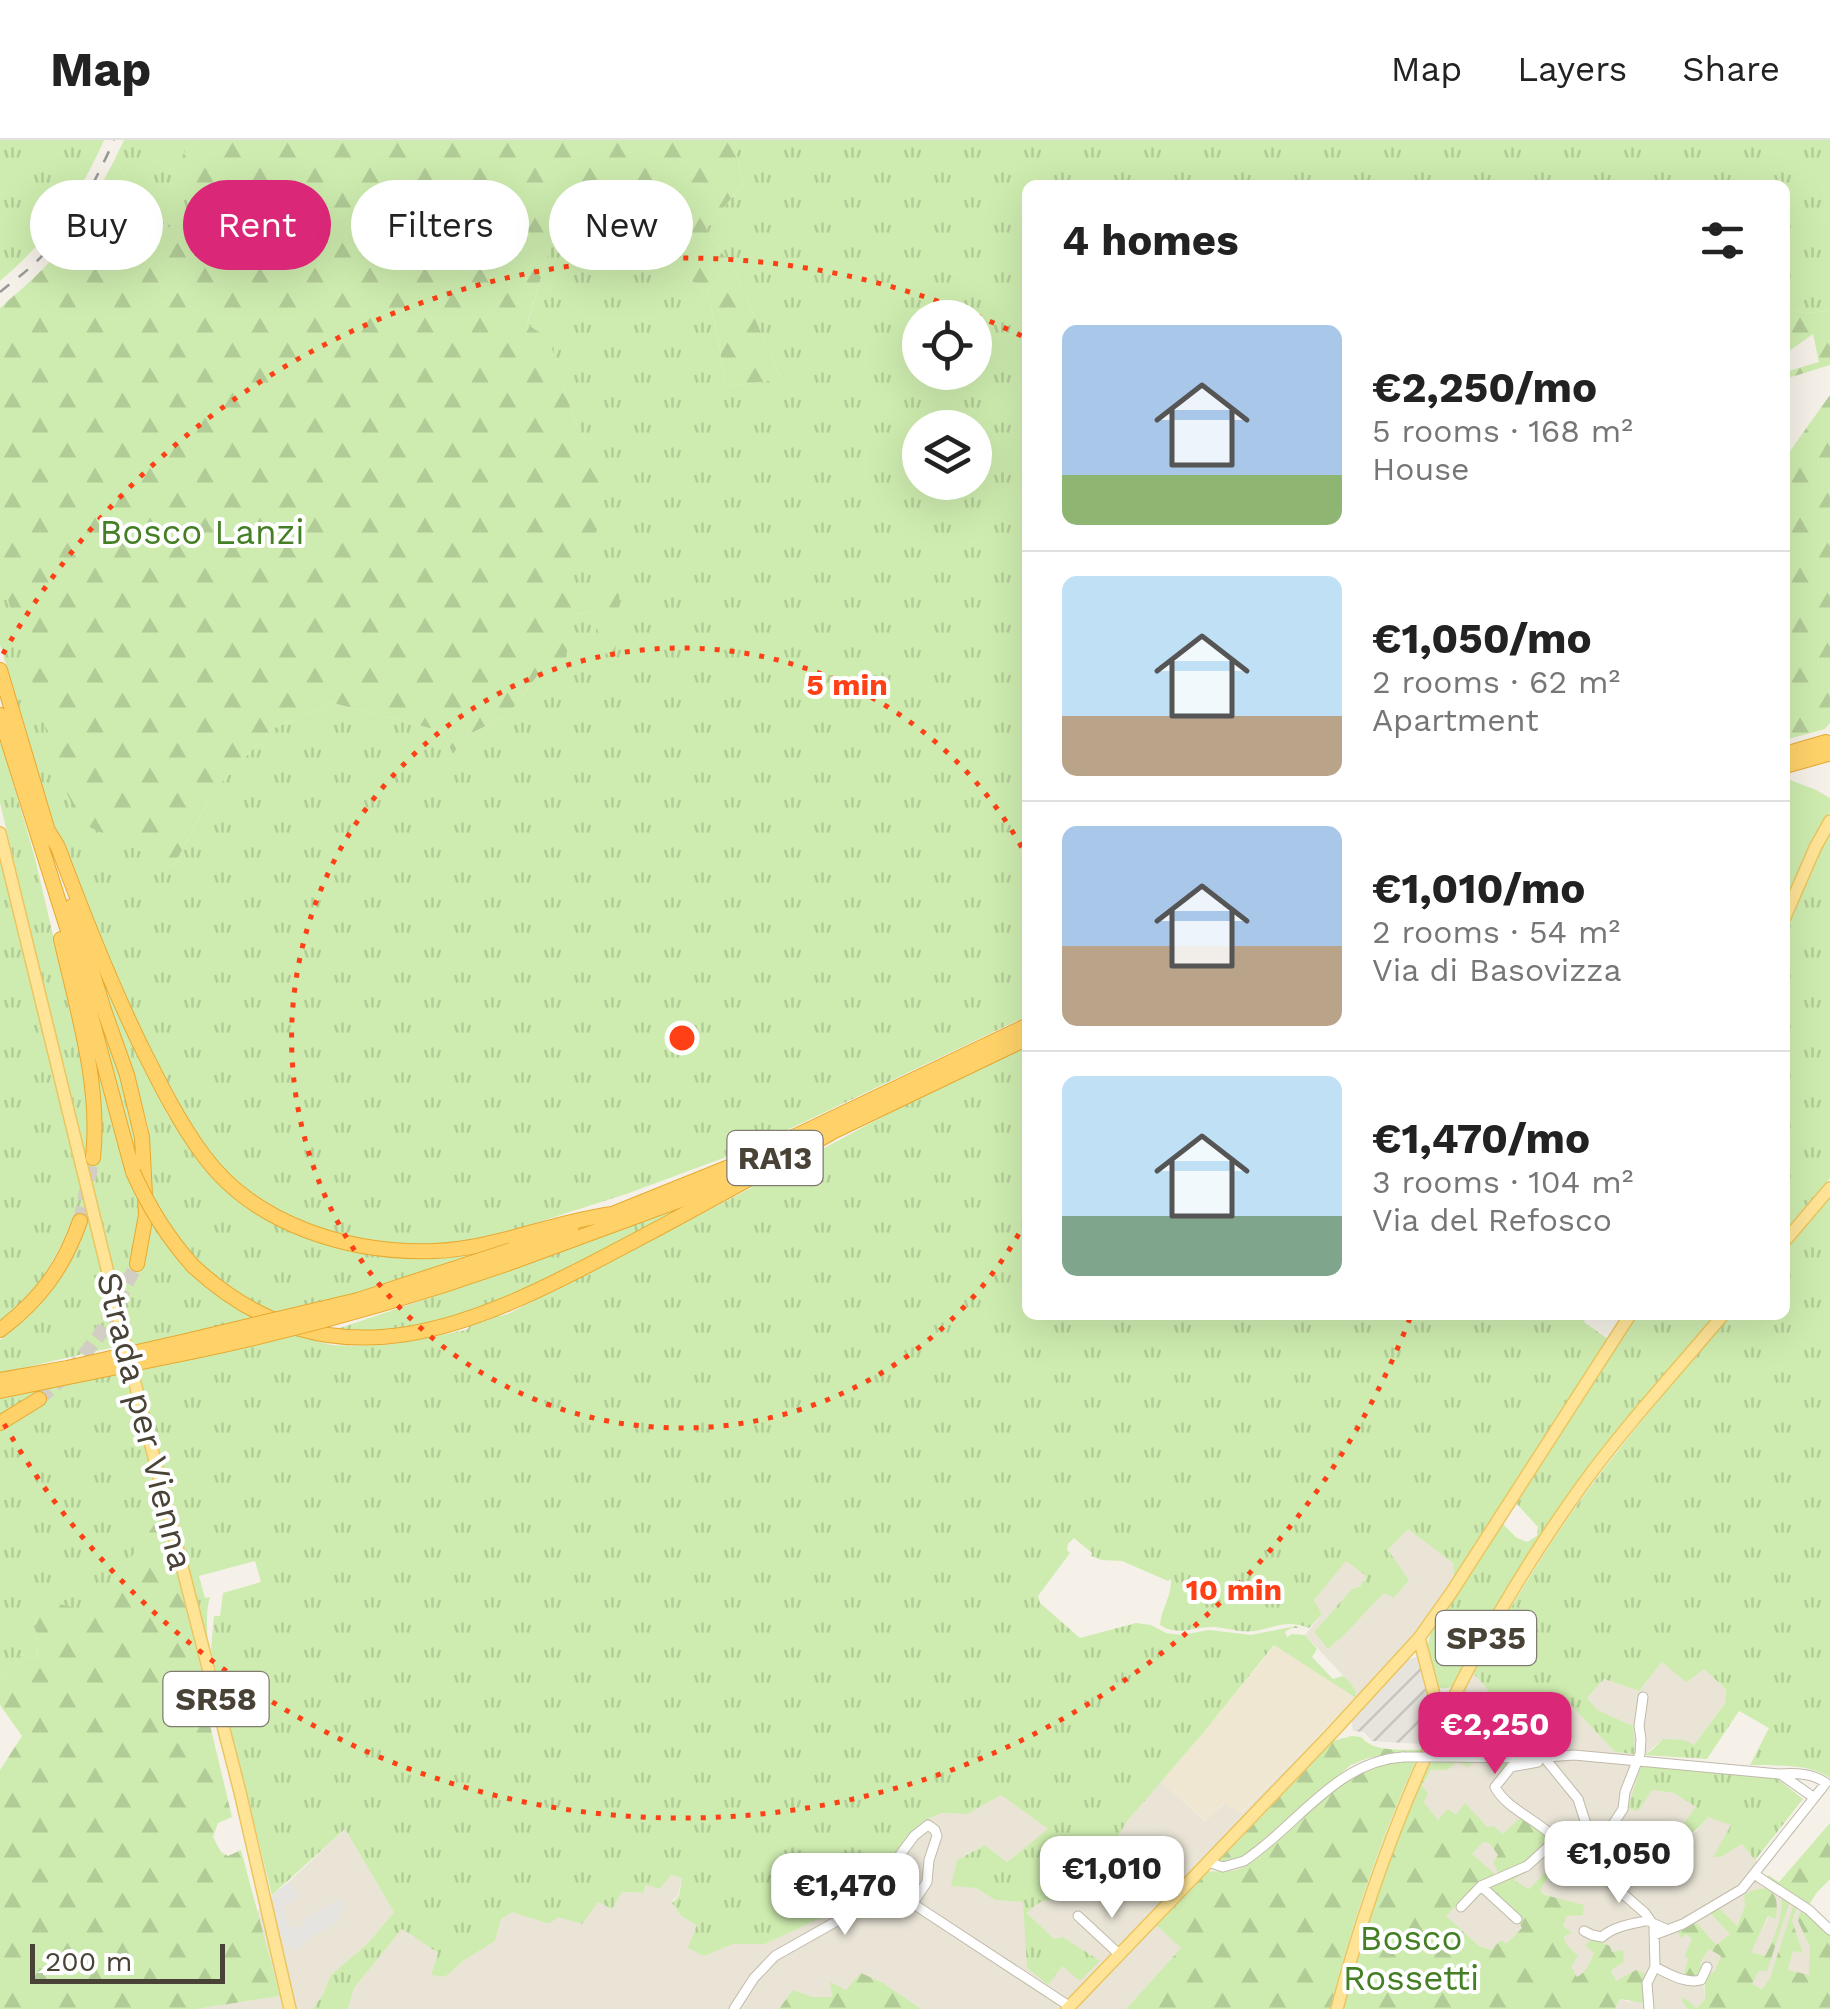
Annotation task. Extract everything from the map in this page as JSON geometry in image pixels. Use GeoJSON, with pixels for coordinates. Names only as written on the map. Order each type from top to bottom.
{"type":"FeatureCollection","features":[{"type":"Feature","properties":{"kind":"highway"},"geometry":{"type":"LineString","coordinates":[[0,670],[20,740],[87,1060],[95,1112],[93,1158]]}},
{"type":"Feature","properties":{"kind":"highway"},"geometry":{"type":"LineString","coordinates":[[0,715],[140,1122],[146,1215],[137,1264]]}},
{"type":"Feature","properties":{"kind":"highway"},"geometry":{"type":"LineString","coordinates":[[1790,753],[1827,748]]}},
{"type":"Feature","properties":{"kind":"highway"},"geometry":{"type":"LineString","coordinates":[[1790,764],[1827,748]]}},
{"type":"Feature","properties":{"kind":"highway"},"geometry":{"type":"LineString","coordinates":[[42,840],[58,848],[107,976],[167,1098],[206,1158],[247,1198],[282,1220],[325,1236],[385,1250],[459,1248],[612,1214]]}},
{"type":"Feature","properties":{"kind":"highway"},"geometry":{"type":"LineString","coordinates":[[42,840],[133,1172],[155,1218],[218,1289],[278,1322],[315,1333],[388,1337],[426,1331],[497,1308],[579,1270],[831,1133]]}},
{"type":"Feature","properties":{"kind":"highway","name":"RA13"},"geometry":{"type":"LineString","coordinates":[[0,1390],[363,1311],[424,1293],[695,1182],[1022,1028]]}},
{"type":"Feature","properties":{"kind":"highway","name":"RA13"},"geometry":{"type":"LineString","coordinates":[[513,1256],[689,1197],[1022,1041]]}},
{"type":"Feature","properties":{"kind":"highway"},"geometry":{"type":"LineString","coordinates":[[0,1330],[27,1308],[55,1274],[80,1220]]}},
{"type":"Feature","properties":{"kind":"highway","name":"RA13"},"geometry":{"type":"LineString","coordinates":[[0,1380],[188,1347]]}},
{"type":"Feature","properties":{"kind":"highway"},"geometry":{"type":"LineString","coordinates":[[0,1423],[39,1399]]}},
{"type":"Feature","properties":{"kind":"main road"},"geometry":{"type":"LineString","coordinates":[[1790,905],[1830,821]]}},
{"type":"Feature","properties":{"kind":"main road","name":"Strada per Vienna"},"geometry":{"type":"LineString","coordinates":[[0,834],[223,1724],[290,2009]]}},
{"type":"Feature","properties":{"kind":"main road"},"geometry":{"type":"LineString","coordinates":[[1790,1236],[1830,1188]]}},
{"type":"Feature","properties":{"kind":"main road"},"geometry":{"type":"LineString","coordinates":[[1068,2008],[1418,1638],[1460,1580],[1627,1320]]}},
{"type":"Feature","properties":{"kind":"main road","name":"SP35"},"geometry":{"type":"LineString","coordinates":[[1337,2009],[1384,1855],[1433,1740],[1521,1578],[1584,1483],[1719,1320]]}},
{"type":"Feature","properties":{"kind":"main road"},"geometry":{"type":"LineString","coordinates":[[1418,1638],[1442,1721]]}},
{"type":"Feature","properties":{"kind":"street"},"geometry":{"type":"LineString","coordinates":[[1596,1850],[1623,1808],[1641,1748],[1643,1697]]}},
{"type":"Feature","properties":{"kind":"street"},"geometry":{"type":"LineString","coordinates":[[1442,1721],[1463,1730],[1482,1732],[1518,1750]]}},
{"type":"Feature","properties":{"kind":"street"},"geometry":{"type":"LineString","coordinates":[[1433,1740],[1449,1745],[1532,1751],[1543,1756],[1578,1799],[1601,1871]]}},
{"type":"Feature","properties":{"kind":"street"},"geometry":{"type":"LineString","coordinates":[[1208,1862],[1223,1867],[1244,1861],[1354,1770],[1384,1758],[1574,1755],[1819,1778],[1826,1783],[1742,1889],[1683,1924],[1654,1934]]}},
{"type":"Feature","properties":{"kind":"street"},"geometry":{"type":"LineString","coordinates":[[1543,1756],[1536,1762],[1512,1768],[1495,1787],[1560,1846]]}},
{"type":"Feature","properties":{"kind":"street"},"geometry":{"type":"LineString","coordinates":[[1797,1778],[1813,1798]]}},
{"type":"Feature","properties":{"kind":"street"},"geometry":{"type":"LineString","coordinates":[[734,2009],[754,1978],[775,1956],[837,1921],[928,1825],[936,1836],[928,1860],[927,1882],[915,1905],[1068,2008]]}},
{"type":"Feature","properties":{"kind":"street"},"geometry":{"type":"LineString","coordinates":[[1461,1907],[1482,1886],[1527,1866],[1546,1847],[1571,1849],[1601,1871],[1651,1921],[1655,1966],[1647,1982],[1648,2009]]}},
{"type":"Feature","properties":{"kind":"street"},"geometry":{"type":"LineString","coordinates":[[1754,1874],[1809,1910],[1830,1930]]}},
{"type":"Feature","properties":{"kind":"street"},"geometry":{"type":"LineString","coordinates":[[1482,1886],[1517,1919]]}},
{"type":"Feature","properties":{"kind":"street"},"geometry":{"type":"LineString","coordinates":[[1078,1916],[1119,1954]]}},
{"type":"Feature","properties":{"kind":"street"},"geometry":{"type":"LineString","coordinates":[[1584,1930],[1602,1937],[1630,1922],[1651,1921],[1668,1929]]}},
{"type":"Feature","properties":{"kind":"street"},"geometry":{"type":"LineString","coordinates":[[1655,1966],[1675,1977],[1698,1982],[1706,1967]]}},
{"type":"Feature","properties":{"kind":"shaded area"},"geometry":{"type":"Polygon","coordinates":[[[1409,1528],[1453,1563],[1454,1579],[1463,1584],[1422,1641],[1156,1923],[1181,1948],[1126,2009],[348,2009],[354,1988],[402,1929],[438,1953],[431,1975],[445,1977],[495,1941],[501,1919],[512,1911],[548,1924],[558,1916],[581,1924],[599,1901],[612,1909],[622,1892],[643,1893],[646,1885],[660,1889],[671,1875],[682,1877],[678,1896],[672,1903],[681,1916],[698,1925],[689,1948],[704,1956],[733,1944],[765,1944],[834,1912],[890,1860],[925,1820],[942,1813],[968,1814],[1001,1795],[1049,1829],[1007,1862],[985,1845],[969,1853],[957,1860],[952,1885],[976,1888],[995,1900],[1024,1902],[1027,1968],[1048,1985],[1062,1965],[1080,1980],[1099,1961],[1063,1937],[1054,1939],[1027,1913],[1038,1901],[1072,1901],[1128,1820],[1161,1781],[1205,1821],[1225,1803],[1242,1813],[1356,1698],[1353,1686],[1305,1635],[1322,1614],[1314,1600],[1345,1560],[1365,1575],[1360,1586],[1352,1589],[1314,1632],[1328,1649],[1384,1592],[1394,1598],[1408,1581],[1388,1550],[1409,1528]]]}},
{"type":"Feature","properties":{"kind":"shaded area"},"geometry":{"type":"Polygon","coordinates":[[[1275,1645],[1356,1698],[1241,1813],[1224,1803],[1206,1821],[1161,1781],[1275,1645]]]}},
{"type":"Feature","properties":{"kind":"shaded area"},"geometry":{"type":"Polygon","coordinates":[[[1416,1657],[1420,1660],[1432,1712],[1422,1744],[1372,1741],[1364,1732],[1353,1731],[1351,1717],[1403,1661],[1416,1657]]]}},
{"type":"Feature","properties":{"kind":"shaded area"},"geometry":{"type":"Polygon","coordinates":[[[1662,1662],[1704,1669],[1726,1688],[1725,1703],[1694,1745],[1663,1739],[1644,1755],[1629,1808],[1638,1810],[1652,1790],[1674,1793],[1697,1807],[1679,1831],[1641,1853],[1660,1851],[1671,1839],[1697,1831],[1708,1817],[1731,1824],[1714,1857],[1742,1844],[1762,1867],[1759,1875],[1813,1908],[1797,1919],[1810,1947],[1811,1964],[1809,1976],[1788,1970],[1793,1951],[1803,1952],[1791,1921],[1797,1907],[1794,1904],[1770,1978],[1762,1989],[1752,1984],[1759,1971],[1767,1970],[1782,1913],[1765,1956],[1750,1952],[1769,1916],[1745,1905],[1736,1927],[1710,1913],[1730,1934],[1716,1945],[1686,1934],[1693,1939],[1700,1963],[1709,1949],[1721,1956],[1714,1972],[1703,1983],[1705,1999],[1696,2008],[1682,2001],[1687,2009],[1615,2009],[1620,1999],[1632,2003],[1611,1970],[1620,1952],[1612,1952],[1610,1946],[1593,1939],[1592,1960],[1578,1978],[1570,1967],[1564,1935],[1571,1933],[1563,1926],[1567,1916],[1577,1915],[1539,1890],[1552,1870],[1529,1889],[1513,1879],[1488,1886],[1522,1918],[1522,1928],[1506,1944],[1491,1950],[1479,1946],[1445,1916],[1474,1887],[1494,1875],[1472,1854],[1483,1842],[1489,1843],[1495,1852],[1531,1857],[1552,1841],[1504,1834],[1478,1818],[1456,1815],[1438,1820],[1424,1802],[1422,1787],[1431,1770],[1445,1761],[1446,1751],[1469,1751],[1435,1747],[1441,1733],[1444,1738],[1492,1743],[1445,1726],[1473,1673],[1486,1687],[1492,1703],[1503,1708],[1493,1732],[1525,1730],[1534,1702],[1554,1695],[1565,1698],[1615,1752],[1634,1754],[1633,1726],[1596,1710],[1587,1698],[1604,1679],[1639,1691],[1662,1662]]]}},
{"type":"Feature","properties":{"kind":"shaded area"},"geometry":{"type":"Polygon","coordinates":[[[345,1829],[394,1912],[367,1944],[331,1975],[313,2009],[196,2009],[280,1996],[257,1912],[345,1829]]]}},
{"type":"Feature","properties":{"kind":"shaded area"},"geometry":{"type":"Polygon","coordinates":[[[289,1882],[300,1896],[284,1906],[289,1929],[304,1925],[303,1919],[344,1897],[338,1922],[297,1949],[290,1948],[282,1939],[272,1895],[289,1882]]]}},
{"type":"Feature","properties":{"kind":"green space"},"geometry":{"type":"Polygon","coordinates":[[[0,140],[104,140],[84,180],[30,180],[30,253],[0,281],[0,140]]]}},
{"type":"Feature","properties":{"kind":"green space"},"geometry":{"type":"Polygon","coordinates":[[[124,140],[201,140],[186,148],[191,180],[183,180],[183,215],[167,229],[163,224],[163,180],[129,180],[114,161],[124,140]]]}},
{"type":"Feature","properties":{"kind":"green space","name":"Bosco Lanzi"},"geometry":{"type":"Polygon","coordinates":[[[201,140],[734,140],[743,184],[706,229],[735,272],[781,379],[725,387],[708,293],[677,270],[693,270],[693,180],[549,180],[549,251],[527,324],[549,339],[574,420],[603,476],[598,527],[586,561],[563,583],[620,590],[615,655],[596,652],[596,611],[573,615],[563,677],[537,676],[507,716],[467,735],[453,754],[441,731],[333,703],[272,729],[214,790],[173,867],[81,823],[58,775],[0,573],[0,308],[42,270],[163,270],[163,224],[167,229],[183,215],[183,270],[331,270],[331,180],[183,180],[183,184],[176,172],[186,148],[201,140]]]}},
{"type":"Feature","properties":{"kind":"green space"},"geometry":{"type":"Polygon","coordinates":[[[734,140],[1830,140],[1830,311],[1803,313],[1790,308],[1790,180],[1022,180],[1022,1018],[745,1150],[517,1229],[519,1240],[385,1287],[271,1318],[190,1270],[222,1298],[259,1320],[131,1346],[0,803],[0,738],[35,858],[75,1029],[99,1158],[72,930],[125,1087],[140,1170],[137,1264],[144,1265],[152,1227],[148,1125],[80,920],[148,1075],[167,1114],[189,1145],[61,847],[0,645],[0,573],[81,822],[173,867],[214,790],[272,729],[333,703],[441,731],[453,754],[467,735],[507,716],[537,676],[573,615],[596,611],[620,590],[562,584],[588,442],[574,420],[549,340],[527,325],[549,251],[549,270],[677,270],[708,293],[725,387],[781,379],[735,272],[706,229],[743,184],[734,140]]]}},
{"type":"Feature","properties":{"kind":"green space","name":"Bosco Lanzi"},"geometry":{"type":"Polygon","coordinates":[[[114,161],[129,180],[103,180],[114,161]]]}},
{"type":"Feature","properties":{"kind":"green space"},"geometry":{"type":"Polygon","coordinates":[[[1790,308],[1803,313],[1830,311],[1830,365],[1790,377],[1790,371],[1819,362],[1813,334],[1790,350],[1790,308]]]}},
{"type":"Feature","properties":{"kind":"green space"},"geometry":{"type":"Polygon","coordinates":[[[1830,395],[1830,723],[1825,729],[1790,739],[1790,451],[1830,395]]]}},
{"type":"Feature","properties":{"kind":"green space"},"geometry":{"type":"Polygon","coordinates":[[[1790,780],[1830,798],[1830,812],[1790,893],[1790,780]]]}},
{"type":"Feature","properties":{"kind":"green space"},"geometry":{"type":"Polygon","coordinates":[[[1830,828],[1830,1178],[1790,1225],[1790,915],[1830,828]]]}},
{"type":"Feature","properties":{"kind":"green space"},"geometry":{"type":"Polygon","coordinates":[[[0,851],[119,1346],[0,1373],[0,1340],[53,1288],[71,1259],[86,1222],[73,1218],[37,1288],[0,1322],[0,851]]]}},
{"type":"Feature","properties":{"kind":"green space"},"geometry":{"type":"Polygon","coordinates":[[[1022,1049],[1022,1320],[1585,1320],[1609,1340],[1454,1579],[1453,1563],[1408,1529],[1388,1550],[1409,1580],[1394,1598],[1384,1593],[1328,1649],[1314,1632],[1366,1579],[1346,1561],[1314,1600],[1322,1614],[1309,1628],[1288,1624],[1250,1631],[1214,1627],[1180,1631],[1160,1625],[1171,1579],[1122,1561],[1091,1556],[1074,1538],[1068,1544],[1070,1553],[1038,1596],[1040,1603],[1080,1638],[1136,1623],[1181,1635],[1209,1630],[1251,1635],[1296,1626],[1299,1628],[1285,1632],[1287,1637],[1305,1635],[1317,1649],[1312,1657],[1333,1679],[1343,1676],[1354,1688],[1356,1698],[1274,1645],[1128,1820],[1086,1886],[1072,1901],[1042,1901],[1027,1913],[1054,1939],[1063,1937],[1100,1961],[1080,1981],[1062,1966],[1048,1985],[1027,1968],[1023,1902],[995,1900],[976,1888],[951,1886],[957,1860],[985,1845],[1007,1862],[1048,1829],[1001,1795],[968,1814],[942,1813],[925,1820],[890,1860],[834,1912],[765,1944],[733,1944],[704,1956],[688,1948],[697,1925],[681,1916],[672,1903],[679,1896],[682,1878],[671,1875],[660,1889],[646,1885],[643,1893],[622,1892],[612,1909],[598,1902],[582,1924],[558,1917],[549,1924],[512,1912],[501,1919],[495,1941],[445,1977],[431,1975],[438,1953],[402,1929],[354,1988],[348,2009],[313,2009],[331,1975],[367,1944],[394,1912],[345,1829],[272,1895],[211,1650],[214,1616],[220,1616],[223,1593],[261,1582],[255,1561],[199,1576],[205,1598],[210,1597],[204,1644],[137,1367],[294,1335],[351,1346],[395,1344],[466,1330],[466,1316],[394,1331],[328,1332],[518,1268],[679,1207],[680,1212],[496,1303],[500,1316],[508,1314],[904,1105],[1022,1049]]]}},
{"type":"Feature","properties":{"kind":"green space"},"geometry":{"type":"Polygon","coordinates":[[[1830,1197],[1830,1778],[1802,1768],[1750,1765],[1769,1728],[1739,1711],[1707,1759],[1643,1755],[1663,1739],[1684,1740],[1694,1745],[1725,1703],[1726,1689],[1704,1669],[1686,1682],[1662,1662],[1639,1691],[1604,1679],[1587,1698],[1597,1710],[1633,1726],[1635,1754],[1615,1752],[1565,1699],[1555,1696],[1536,1701],[1525,1731],[1513,1728],[1512,1741],[1493,1733],[1502,1708],[1492,1703],[1486,1687],[1473,1673],[1532,1573],[1608,1464],[1726,1320],[1790,1320],[1790,1244],[1830,1197]]]}},
{"type":"Feature","properties":{"kind":"green space"},"geometry":{"type":"Polygon","coordinates":[[[1633,1320],[1711,1320],[1571,1494],[1525,1560],[1453,1686],[1440,1688],[1427,1649],[1431,1631],[1502,1523],[1527,1542],[1537,1536],[1538,1527],[1516,1503],[1633,1320]]]}},
{"type":"Feature","properties":{"kind":"green space"},"geometry":{"type":"Polygon","coordinates":[[[126,1370],[162,1513],[109,1590],[87,1611],[35,1614],[38,1658],[21,1655],[0,1679],[0,1399],[126,1370]]]}},
{"type":"Feature","properties":{"kind":"green space"},"geometry":{"type":"Polygon","coordinates":[[[162,1513],[206,1688],[209,1721],[232,1817],[218,1823],[213,1837],[221,1852],[228,1856],[241,1850],[280,1996],[196,2009],[0,2009],[0,1770],[22,1736],[0,1705],[0,1679],[21,1655],[38,1658],[35,1614],[47,1601],[87,1611],[109,1590],[162,1513]]]}},
{"type":"Feature","properties":{"kind":"green space"},"geometry":{"type":"Polygon","coordinates":[[[1352,1736],[1381,1748],[1421,1750],[1370,1877],[1330,2009],[1126,2009],[1181,1948],[1155,1924],[1206,1872],[1227,1872],[1245,1866],[1351,1778],[1373,1767],[1403,1761],[1402,1752],[1351,1765],[1242,1857],[1219,1861],[1218,1857],[1328,1742],[1352,1736]]]}},
{"type":"Feature","properties":{"kind":"green space","name":"Bosco Rossetti"},"geometry":{"type":"Polygon","coordinates":[[[1429,1761],[1521,1761],[1510,1763],[1503,1770],[1492,1763],[1473,1762],[1468,1767],[1457,1762],[1447,1770],[1431,1770],[1422,1786],[1428,1794],[1424,1802],[1438,1820],[1448,1809],[1456,1815],[1465,1803],[1487,1827],[1493,1826],[1503,1834],[1522,1816],[1553,1841],[1499,1874],[1493,1863],[1498,1855],[1489,1843],[1483,1842],[1472,1854],[1495,1874],[1474,1887],[1446,1916],[1479,1946],[1491,1950],[1501,1940],[1506,1944],[1522,1928],[1522,1917],[1488,1886],[1522,1873],[1514,1880],[1529,1889],[1550,1868],[1553,1870],[1540,1890],[1545,1895],[1584,1905],[1583,1915],[1567,1916],[1563,1926],[1572,1933],[1564,1936],[1578,1956],[1571,1967],[1577,1977],[1593,1957],[1594,1953],[1585,1945],[1593,1939],[1610,1946],[1612,1952],[1623,1950],[1624,1962],[1611,1970],[1616,1981],[1636,1970],[1648,1975],[1643,1984],[1643,2003],[1620,1999],[1615,2009],[1343,2009],[1374,1900],[1429,1761]]]}},
{"type":"Feature","properties":{"kind":"green space"},"geometry":{"type":"Polygon","coordinates":[[[1641,1765],[1778,1779],[1803,1799],[1755,1860],[1742,1844],[1721,1857],[1713,1857],[1731,1825],[1708,1817],[1692,1832],[1671,1839],[1660,1851],[1641,1853],[1631,1863],[1632,1846],[1649,1824],[1679,1830],[1696,1807],[1674,1793],[1652,1790],[1638,1811],[1628,1808],[1641,1765]]]}},
{"type":"Feature","properties":{"kind":"green space"},"geometry":{"type":"Polygon","coordinates":[[[1830,1823],[1830,1879],[1809,1905],[1766,1879],[1768,1875],[1779,1882],[1830,1823]]]}},
{"type":"Feature","properties":{"kind":"green space"},"geometry":{"type":"Polygon","coordinates":[[[1767,1888],[1775,1898],[1776,1919],[1768,1916],[1751,1952],[1765,1956],[1778,1927],[1782,1895],[1790,1901],[1767,1971],[1759,1971],[1752,1984],[1762,1989],[1770,1978],[1794,1903],[1797,1907],[1792,1921],[1803,1953],[1793,1951],[1788,1970],[1809,1975],[1810,1947],[1797,1919],[1803,1908],[1830,1935],[1830,2009],[1687,2009],[1684,1997],[1696,2008],[1705,1999],[1706,1980],[1721,1956],[1709,1949],[1700,1963],[1699,1976],[1688,1976],[1684,1973],[1688,1959],[1685,1955],[1692,1939],[1686,1934],[1681,1938],[1677,1930],[1696,1922],[1716,1945],[1730,1934],[1710,1913],[1719,1908],[1737,1926],[1745,1905],[1744,1895],[1767,1888]]]}},
{"type":"Feature","properties":{"kind":"green space"},"geometry":{"type":"Polygon","coordinates":[[[861,1973],[921,2009],[779,2009],[793,1990],[812,1997],[832,1997],[830,1982],[846,1990],[861,1973]]]}},
{"type":"Feature","properties":{"kind":"tunnel"},"geometry":{"type":"LineString","coordinates":[[80,1221],[93,1158]]}},
{"type":"Feature","properties":{"kind":"tunnel"},"geometry":{"type":"LineString","coordinates":[[39,1399],[72,1370],[101,1333],[137,1264]]}},
{"type":"Feature","properties":{"kind":"railway"},"geometry":{"type":"LineString","coordinates":[[0,292],[61,234],[114,140]]}}]}
